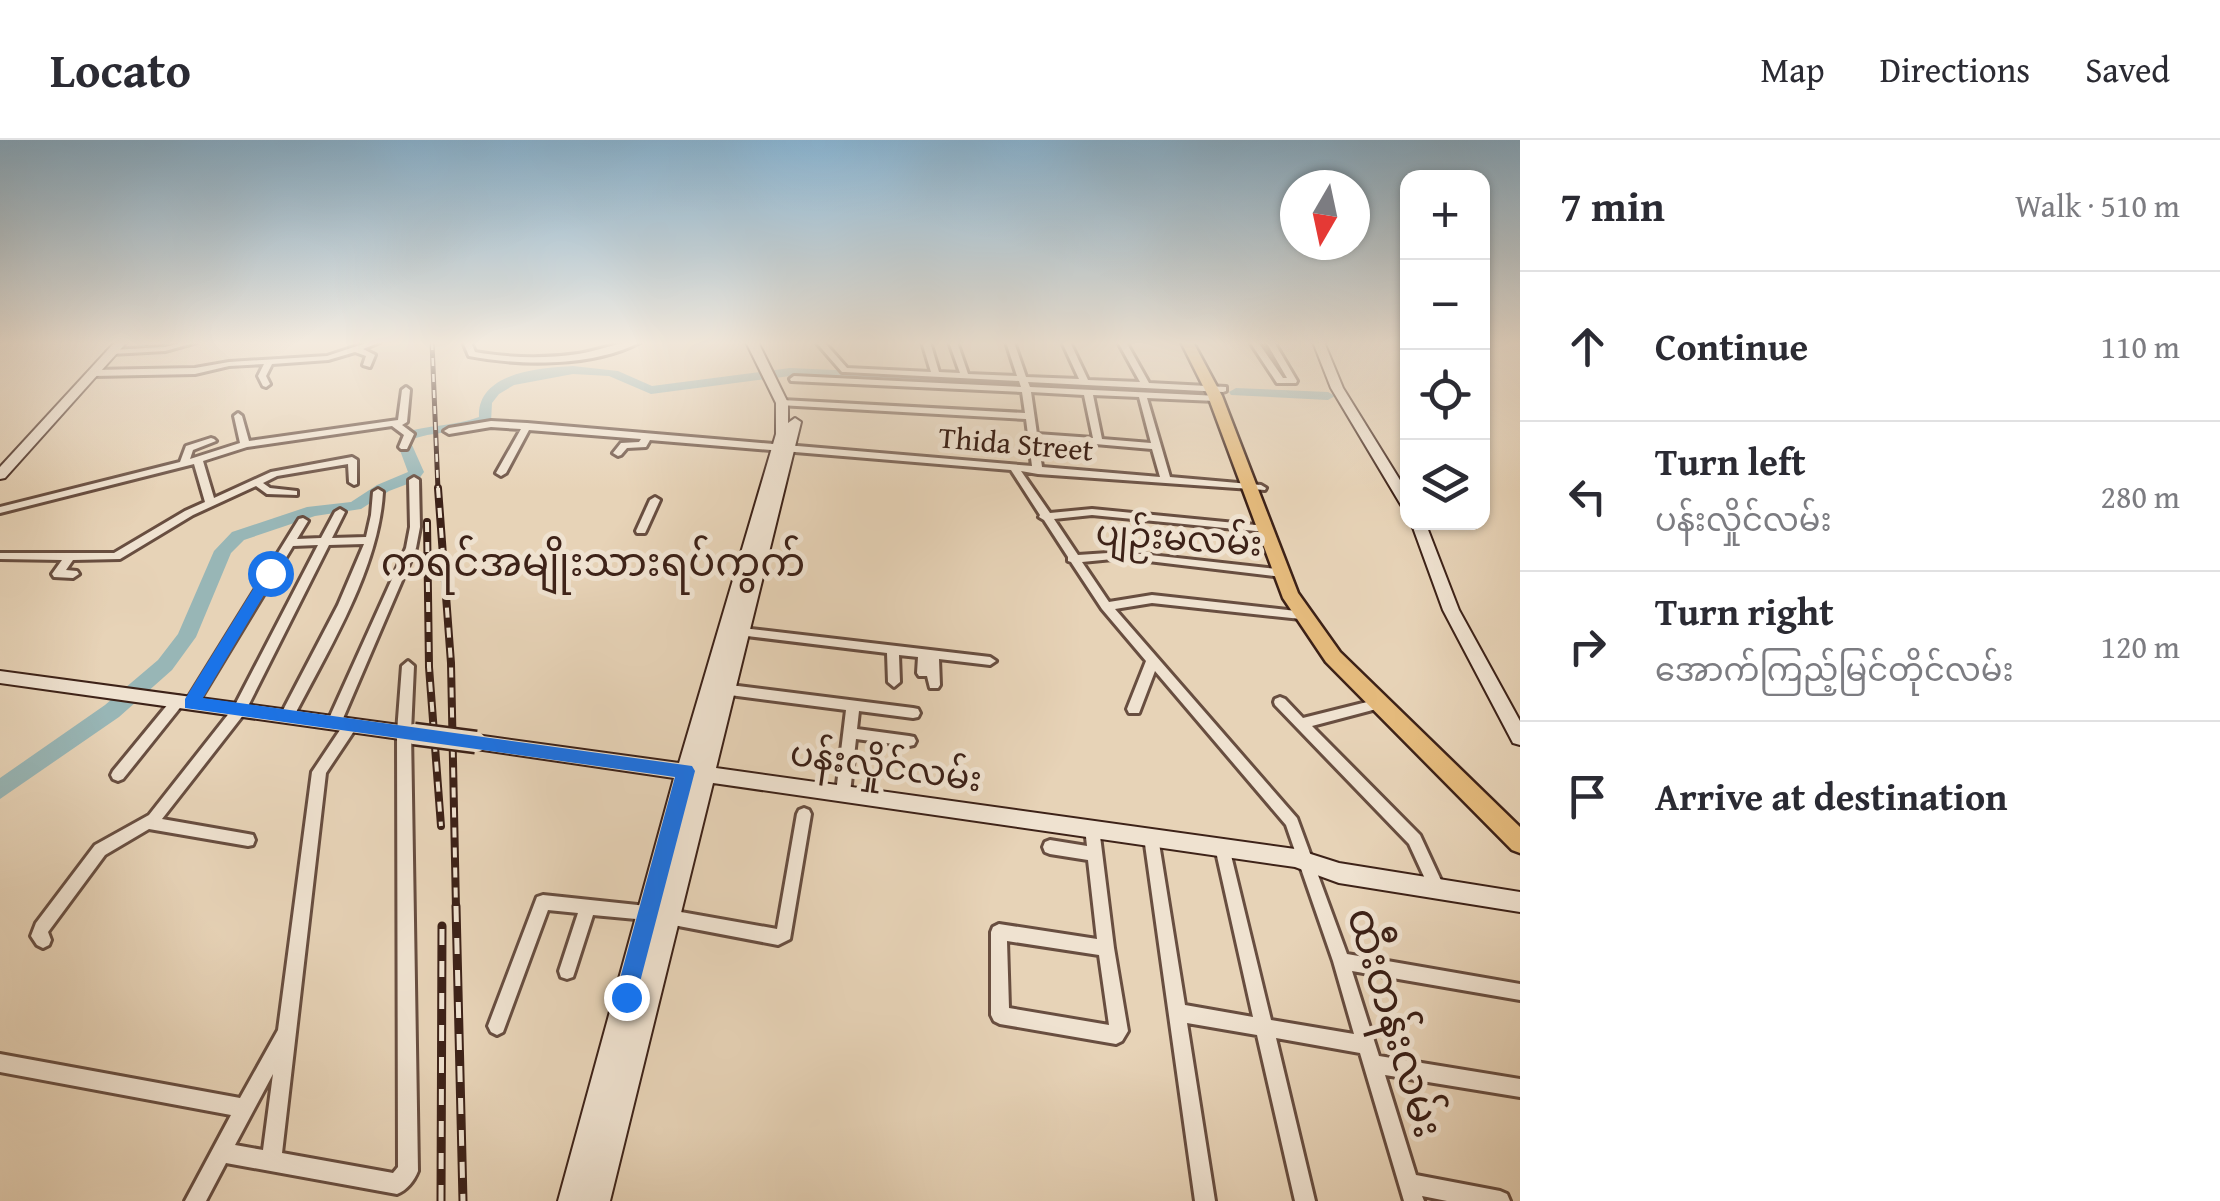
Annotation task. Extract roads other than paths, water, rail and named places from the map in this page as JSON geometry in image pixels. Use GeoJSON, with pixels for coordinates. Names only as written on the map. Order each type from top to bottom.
{"type":"FeatureCollection","features":[{"type":"Feature","properties":{"kind":"main road"},"geometry":{"type":"LineString","coordinates":[[0,476],[75,392]]}},
{"type":"Feature","properties":{"kind":"main road"},"geometry":{"type":"LineString","coordinates":[[622,1057],[647,913],[696,772],[796,414],[781,392]]}},
{"type":"Feature","properties":{"kind":"main road"},"geometry":{"type":"LineString","coordinates":[[1339,392],[1400,492]]}},
{"type":"Feature","properties":{"kind":"main road"},"geometry":{"type":"LineString","coordinates":[[1218,393],[1301,616],[1379,704],[1520,843]]}},
{"type":"Feature","properties":{"kind":"main road"},"geometry":{"type":"LineString","coordinates":[[1266,520],[1328,636],[1520,824]]}},
{"type":"Feature","properties":{"kind":"main road"},"geometry":{"type":"LineString","coordinates":[[1421,530],[1451,610],[1520,738]]}},
{"type":"Feature","properties":{"kind":"main road","name":"ပန်းလှိုင်လမ်း"},"geometry":{"type":"LineString","coordinates":[[0,677],[1222,847],[1295,858],[1339,873],[1520,902]]}},
{"type":"Feature","properties":{"kind":"main road"},"geometry":{"type":"LineString","coordinates":[[572,1201],[596,1152],[622,1057],[670,917],[696,772]]}},
{"type":"Feature","properties":{"kind":"main road"},"geometry":{"type":"LineString","coordinates":[[596,1152],[596,1201]]}},
{"type":"Feature","properties":{"kind":"street"},"geometry":{"type":"LineString","coordinates":[[211,441],[189,448],[179,470],[245,444],[404,420],[406,392]]}},
{"type":"Feature","properties":{"kind":"street"},"geometry":{"type":"LineString","coordinates":[[848,406],[850,392]]}},
{"type":"Feature","properties":{"kind":"street"},"geometry":{"type":"LineString","coordinates":[[896,408],[897,392]]}},
{"type":"Feature","properties":{"kind":"street"},"geometry":{"type":"LineString","coordinates":[[947,392],[948,411]]}},
{"type":"Feature","properties":{"kind":"street"},"geometry":{"type":"LineString","coordinates":[[989,392],[991,414]]}},
{"type":"Feature","properties":{"kind":"street"},"geometry":{"type":"LineString","coordinates":[[1026,392],[1038,471]]}},
{"type":"Feature","properties":{"kind":"street"},"geometry":{"type":"LineString","coordinates":[[1087,392],[1098,441]]}},
{"type":"Feature","properties":{"kind":"street"},"geometry":{"type":"LineString","coordinates":[[1144,392],[1166,481]]}},
{"type":"Feature","properties":{"kind":"street"},"geometry":{"type":"LineString","coordinates":[[1181,392],[1218,393]]}},
{"type":"Feature","properties":{"kind":"street"},"geometry":{"type":"LineString","coordinates":[[787,404],[1029,416]]}},
{"type":"Feature","properties":{"kind":"street"},"geometry":{"type":"LineString","coordinates":[[238,416],[245,444]]}},
{"type":"Feature","properties":{"kind":"street"},"geometry":{"type":"LineString","coordinates":[[393,423],[409,434],[404,447]]}},
{"type":"Feature","properties":{"kind":"street","name":"Thida Street"},"geometry":{"type":"LineString","coordinates":[[449,431],[491,424],[527,426],[1256,488]]}},
{"type":"Feature","properties":{"kind":"street"},"geometry":{"type":"LineString","coordinates":[[501,474],[527,426]]}},
{"type":"Feature","properties":{"kind":"street"},"geometry":{"type":"LineString","coordinates":[[1032,436],[1156,446]]}},
{"type":"Feature","properties":{"kind":"street"},"geometry":{"type":"LineString","coordinates":[[618,453],[624,445],[643,445],[646,437]]}},
{"type":"Feature","properties":{"kind":"street"},"geometry":{"type":"LineString","coordinates":[[0,556],[116,557],[197,509],[211,510],[257,482],[292,468],[354,460],[354,482]]}},
{"type":"Feature","properties":{"kind":"street"},"geometry":{"type":"LineString","coordinates":[[198,462],[211,510]]}},
{"type":"Feature","properties":{"kind":"street"},"geometry":{"type":"LineString","coordinates":[[0,510],[181,464]]}},
{"type":"Feature","properties":{"kind":"street","name":"ထီးတန်းလမ်း"},"geometry":{"type":"LineString","coordinates":[[1015,470],[1106,606],[1292,822],[1341,961],[1412,1192]]}},
{"type":"Feature","properties":{"kind":"street"},"geometry":{"type":"LineString","coordinates":[[272,1162],[318,772],[342,724],[411,548],[415,526],[414,480]]}},
{"type":"Feature","properties":{"kind":"street"},"geometry":{"type":"LineString","coordinates":[[257,482],[266,491],[294,493]]}},
{"type":"Feature","properties":{"kind":"street"},"geometry":{"type":"LineString","coordinates":[[287,716],[352,583],[380,512],[378,492]]}},
{"type":"Feature","properties":{"kind":"street"},"geometry":{"type":"LineString","coordinates":[[641,531],[655,500]]}},
{"type":"Feature","properties":{"kind":"street"},"geometry":{"type":"LineString","coordinates":[[43,940],[39,936],[42,928],[100,850],[148,823],[239,710],[340,512]]}},
{"type":"Feature","properties":{"kind":"street"},"geometry":{"type":"LineString","coordinates":[[1044,517],[1092,512],[1266,520]]}},
{"type":"Feature","properties":{"kind":"street"},"geometry":{"type":"LineString","coordinates":[[118,775],[184,702],[303,521]]}},
{"type":"Feature","properties":{"kind":"street"},"geometry":{"type":"LineString","coordinates":[[289,543],[369,540]]}},
{"type":"Feature","properties":{"kind":"street","name":"ပျဉ်းမလမ်း"},"geometry":{"type":"LineString","coordinates":[[1072,560],[1123,555],[1282,573]]}},
{"type":"Feature","properties":{"kind":"street"},"geometry":{"type":"LineString","coordinates":[[70,556],[58,574],[73,574]]}},
{"type":"Feature","properties":{"kind":"street"},"geometry":{"type":"LineString","coordinates":[[1106,606],[1152,599],[1301,616]]}},
{"type":"Feature","properties":{"kind":"street"},"geometry":{"type":"LineString","coordinates":[[735,632],[990,661]]}},
{"type":"Feature","properties":{"kind":"street"},"geometry":{"type":"LineString","coordinates":[[893,650],[894,682]]}},
{"type":"Feature","properties":{"kind":"street"},"geometry":{"type":"LineString","coordinates":[[924,672],[928,654]]}},
{"type":"Feature","properties":{"kind":"street"},"geometry":{"type":"LineString","coordinates":[[928,654],[934,685]]}},
{"type":"Feature","properties":{"kind":"street"},"geometry":{"type":"LineString","coordinates":[[1134,710],[1152,661]]}},
{"type":"Feature","properties":{"kind":"street"},"geometry":{"type":"LineString","coordinates":[[222,1152],[396,1184],[408,1170],[408,666]]}},
{"type":"Feature","properties":{"kind":"street"},"geometry":{"type":"LineString","coordinates":[[719,688],[913,713]]}},
{"type":"Feature","properties":{"kind":"street"},"geometry":{"type":"LineString","coordinates":[[1280,702],[1415,840],[1437,889]]}},
{"type":"Feature","properties":{"kind":"street"},"geometry":{"type":"LineString","coordinates":[[1302,723],[1379,704]]}},
{"type":"Feature","properties":{"kind":"street"},"geometry":{"type":"LineString","coordinates":[[843,793],[854,706]]}},
{"type":"Feature","properties":{"kind":"street"},"geometry":{"type":"LineString","coordinates":[[850,732],[910,740]]}},
{"type":"Feature","properties":{"kind":"street"},"geometry":{"type":"LineString","coordinates":[[498,1026],[543,902],[784,934],[804,814]]}},
{"type":"Feature","properties":{"kind":"street"},"geometry":{"type":"LineString","coordinates":[[148,823],[248,840]]}},
{"type":"Feature","properties":{"kind":"street"},"geometry":{"type":"LineString","coordinates":[[1092,828],[1119,1031],[1116,1035],[1000,1015],[999,932],[1106,948]]}},
{"type":"Feature","properties":{"kind":"street"},"geometry":{"type":"LineString","coordinates":[[1152,837],[1205,1201]]}},
{"type":"Feature","properties":{"kind":"street"},"geometry":{"type":"LineString","coordinates":[[1050,847],[1095,854]]}},
{"type":"Feature","properties":{"kind":"street"},"geometry":{"type":"LineString","coordinates":[[1222,847],[1305,1201]]}},
{"type":"Feature","properties":{"kind":"street"},"geometry":{"type":"LineString","coordinates":[[566,971],[588,907]]}},
{"type":"Feature","properties":{"kind":"street"},"geometry":{"type":"LineString","coordinates":[[1341,961],[1520,992]]}},
{"type":"Feature","properties":{"kind":"street"},"geometry":{"type":"LineString","coordinates":[[1178,1013],[1366,1045]]}},
{"type":"Feature","properties":{"kind":"street"},"geometry":{"type":"LineString","coordinates":[[195,1201],[286,1030]]}},
{"type":"Feature","properties":{"kind":"street"},"geometry":{"type":"LineString","coordinates":[[0,1064],[243,1108]]}},
{"type":"Feature","properties":{"kind":"street"},"geometry":{"type":"LineString","coordinates":[[1372,1064],[1520,1088]]}},
{"type":"Feature","properties":{"kind":"street"},"geometry":{"type":"LineString","coordinates":[[1412,1192],[1500,1201]]}},
{"type":"Feature","properties":{"kind":"waterway"},"geometry":{"type":"LineString","coordinates":[[439,427],[476,424],[486,419],[485,403],[494,392]]}},
{"type":"Feature","properties":{"kind":"waterway"},"geometry":{"type":"LineString","coordinates":[[1236,392],[1328,396]]}},
{"type":"Feature","properties":{"kind":"waterway"},"geometry":{"type":"LineString","coordinates":[[0,790],[112,711],[165,665],[186,637],[223,551],[238,536],[313,511],[355,506],[383,488],[412,477],[416,472],[405,445],[406,436],[428,429]]}},
{"type":"Feature","properties":{"kind":"railway"},"geometry":{"type":"LineString","coordinates":[[434,392],[438,490]]}},
{"type":"Feature","properties":{"kind":"railway"},"geometry":{"type":"LineString","coordinates":[[438,488],[451,663],[456,909]]}},
{"type":"Feature","properties":{"kind":"railway"},"geometry":{"type":"LineString","coordinates":[[427,522],[429,667],[441,826]]}},
{"type":"Feature","properties":{"kind":"railway"},"geometry":{"type":"LineString","coordinates":[[456,906],[463,1201]]}},
{"type":"Feature","properties":{"kind":"railway"},"geometry":{"type":"LineString","coordinates":[[441,1201],[442,926]]}},
{"type":"Feature","properties":{"kind":"district","name":"ကရင်အမျိုးသားရပ်ကွက်"},"geometry":{"type":"Point","coordinates":[593,562]}}]}
